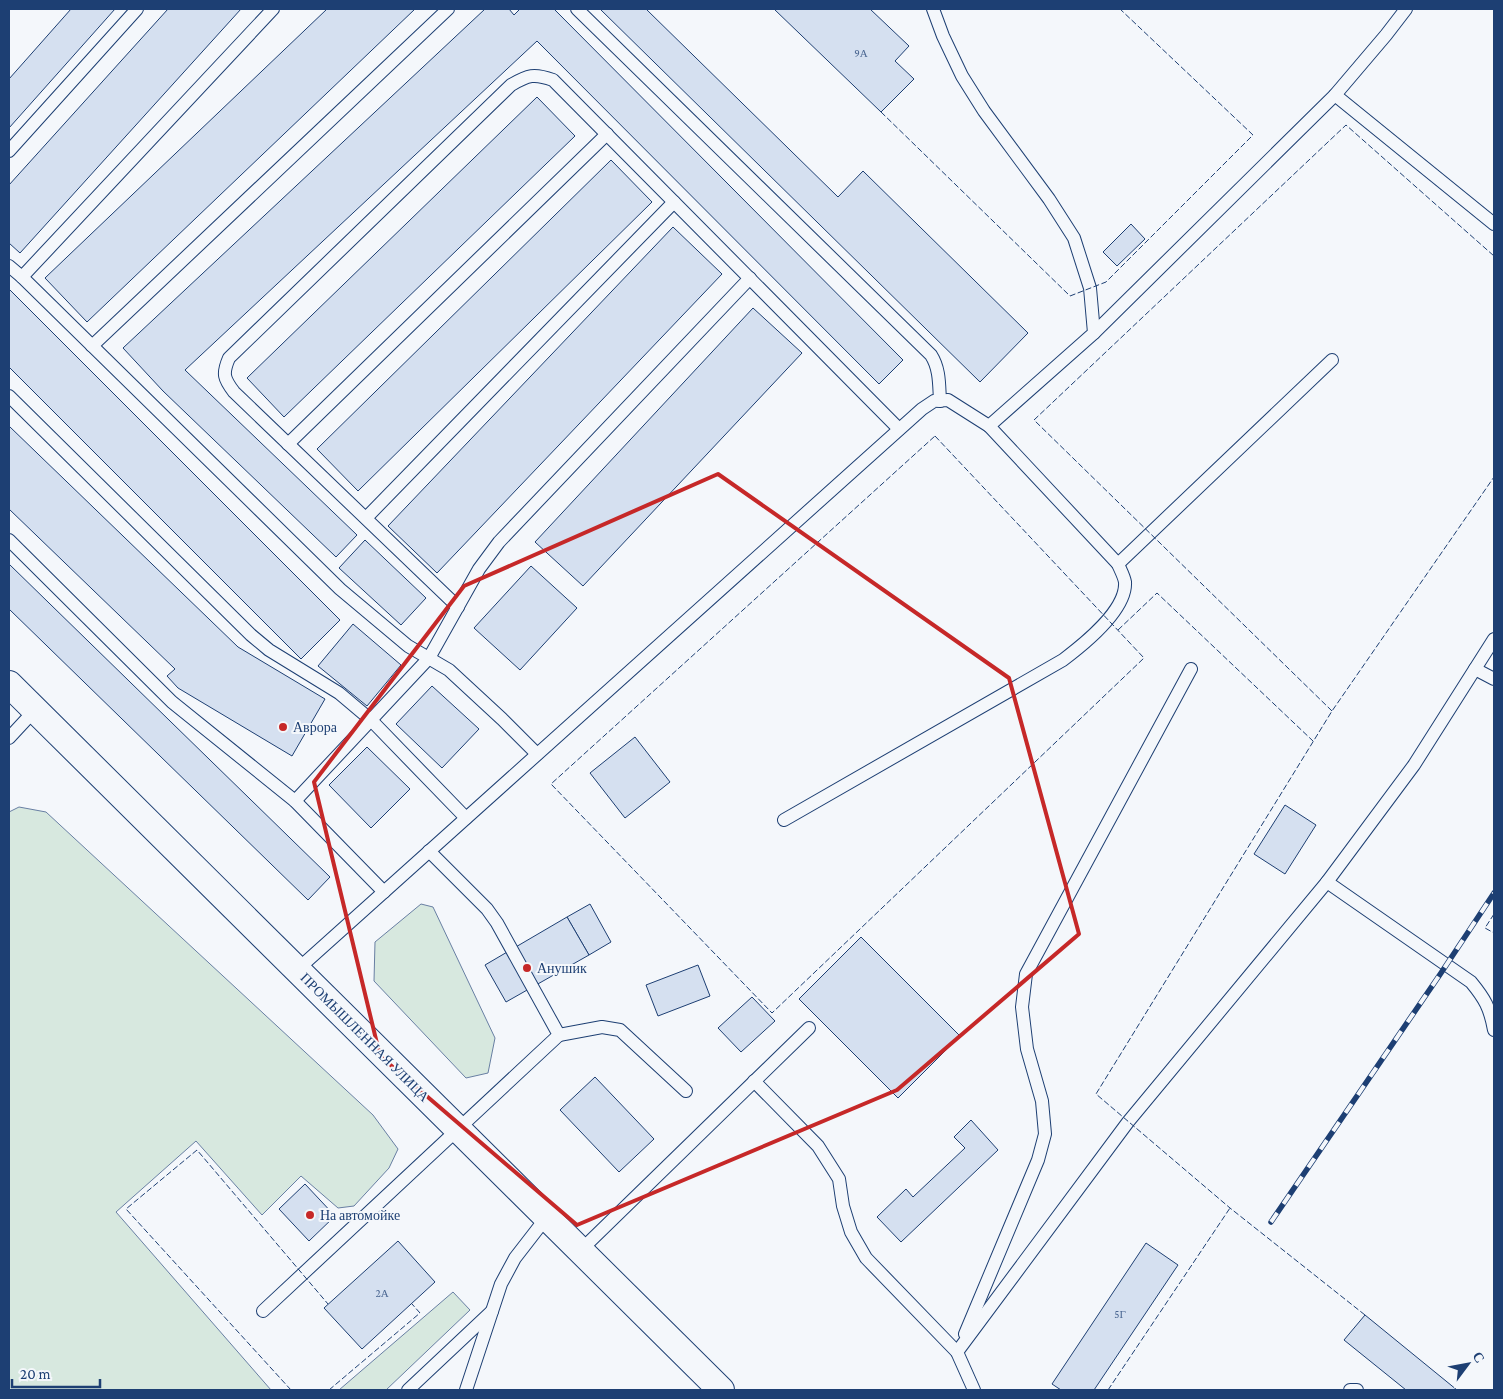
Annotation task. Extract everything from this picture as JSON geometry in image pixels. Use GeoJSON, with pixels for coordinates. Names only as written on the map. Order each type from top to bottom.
{"type":"FeatureCollection","features":[{"type":"Feature","properties":{"kind":"street","name":"ПРОМЫШЛЕННАЯ УЛИЦА"},"geometry":{"type":"LineString","coordinates":[[9,684],[721,1390]]}},
{"type":"Feature","properties":{"kind":"lane"},"geometry":{"type":"LineString","coordinates":[[9,151],[137,9]]}},
{"type":"Feature","properties":{"kind":"lane"},"geometry":{"type":"LineString","coordinates":[[22,277],[273,9]]}},
{"type":"Feature","properties":{"kind":"lane"},"geometry":{"type":"LineString","coordinates":[[92,346],[448,9]]}},
{"type":"Feature","properties":{"kind":"lane"},"geometry":{"type":"LineString","coordinates":[[577,9],[931,355],[936,363],[939,375],[940,401]]}},
{"type":"Feature","properties":{"kind":"lane"},"geometry":{"type":"LineString","coordinates":[[933,9],[943,36],[962,76],[984,111],[1049,199],[1074,238],[1090,288],[1094,333]]}},
{"type":"Feature","properties":{"kind":"lane"},"geometry":{"type":"LineString","coordinates":[[989,426],[1094,333],[1336,94],[1406,9]]}},
{"type":"Feature","properties":{"kind":"lane"},"geometry":{"type":"LineString","coordinates":[[458,606],[234,392],[226,381],[224,369],[229,358],[504,92],[525,76],[539,75],[553,80],[899,430]]}},
{"type":"Feature","properties":{"kind":"lane"},"geometry":{"type":"LineString","coordinates":[[1336,94],[1494,224]]}},
{"type":"Feature","properties":{"kind":"lane"},"geometry":{"type":"LineString","coordinates":[[288,444],[607,134]]}},
{"type":"Feature","properties":{"kind":"lane"},"geometry":{"type":"LineString","coordinates":[[366,518],[674,202]]}},
{"type":"Feature","properties":{"kind":"lane"},"geometry":{"type":"LineString","coordinates":[[9,266],[340,589],[408,646],[449,670],[537,754]]}},
{"type":"Feature","properties":{"kind":"lane"},"geometry":{"type":"LineString","coordinates":[[295,801],[429,658],[479,569],[499,542],[750,278]]}},
{"type":"Feature","properties":{"kind":"lane"},"geometry":{"type":"LineString","coordinates":[[1118,564],[1332,360]]}},
{"type":"Feature","properties":{"kind":"lane"},"geometry":{"type":"LineString","coordinates":[[9,396],[251,635],[269,650],[339,693],[371,720],[466,818]]}},
{"type":"Feature","properties":{"kind":"lane"},"geometry":{"type":"LineString","coordinates":[[298,969],[922,409],[934,401],[948,400],[989,426],[1118,564],[1125,582],[1123,597],[1108,620],[1086,643],[1063,660],[784,820]]}},
{"type":"Feature","properties":{"kind":"lane"},"geometry":{"type":"LineString","coordinates":[[9,540],[172,702],[295,801],[384,892]]}},
{"type":"Feature","properties":{"kind":"lane"},"geometry":{"type":"LineString","coordinates":[[957,1352],[1128,1122],[1327,882],[1414,765],[1494,639]]}},
{"type":"Feature","properties":{"kind":"lane"},"geometry":{"type":"LineString","coordinates":[[957,1352],[1038,1160],[1045,1134],[1042,1101],[1028,1049],[1022,1007],[1026,974],[1192,669]]}},
{"type":"Feature","properties":{"kind":"lane"},"geometry":{"type":"LineString","coordinates":[[1475,669],[1494,679]]}},
{"type":"Feature","properties":{"kind":"lane"},"geometry":{"type":"LineString","coordinates":[[9,738],[35,710]]}},
{"type":"Feature","properties":{"kind":"lane"},"geometry":{"type":"LineString","coordinates":[[429,851],[487,910],[497,923],[559,1035]]}},
{"type":"Feature","properties":{"kind":"lane"},"geometry":{"type":"LineString","coordinates":[[1327,882],[1471,982],[1484,998],[1491,1012],[1494,1030]]}},
{"type":"Feature","properties":{"kind":"lane"},"geometry":{"type":"LineString","coordinates":[[263,1311],[559,1035],[602,1027],[620,1030],[686,1092]]}},
{"type":"Feature","properties":{"kind":"lane"},"geometry":{"type":"LineString","coordinates":[[580,1251],[809,1028]]}},
{"type":"Feature","properties":{"kind":"lane"},"geometry":{"type":"LineString","coordinates":[[754,1081],[818,1146],[839,1179],[843,1206],[851,1232],[866,1258],[957,1352],[974,1390]]}},
{"type":"Feature","properties":{"kind":"lane"},"geometry":{"type":"LineString","coordinates":[[466,1390],[502,1284],[515,1258],[546,1218]]}},
{"type":"Feature","properties":{"kind":"lane"},"geometry":{"type":"LineString","coordinates":[[408,1390],[493,1310]]}},
{"type":"Feature","properties":{"kind":"lane"},"geometry":{"type":"LineString","coordinates":[[1350,1390],[1357,1390]]}},
{"type":"Feature","properties":{"kind":"highlighted area"},"geometry":{"type":"Polygon","coordinates":[[[718,474],[1009,678],[1079,934],[897,1090],[577,1225],[380,1056],[314,782],[464,586],[718,474]]]}},
{"type":"Feature","properties":{"kind":"shaded area"},"geometry":{"type":"Polygon","coordinates":[[[19,807],[46,812],[373,1115],[398,1149],[389,1168],[354,1206],[338,1208],[301,1176],[262,1215],[196,1141],[116,1212],[271,1390],[9,1390],[9,812],[19,807]]]}},
{"type":"Feature","properties":{"kind":"shaded area"},"geometry":{"type":"Polygon","coordinates":[[[421,904],[433,907],[495,1038],[488,1073],[466,1078],[374,981],[375,942],[421,904]]]}},
{"type":"Feature","properties":{"kind":"shaded area"},"geometry":{"type":"Polygon","coordinates":[[[453,1292],[470,1310],[386,1390],[339,1390],[453,1292]]]}},
{"type":"Feature","properties":{"kind":"building"},"geometry":{"type":"Polygon","coordinates":[[[71,9],[115,9],[9,128],[9,79],[71,9]]]}},
{"type":"Feature","properties":{"kind":"building"},"geometry":{"type":"Polygon","coordinates":[[[168,9],[241,9],[20,253],[9,243],[9,185],[168,9]]]}},
{"type":"Feature","properties":{"kind":"building"},"geometry":{"type":"Polygon","coordinates":[[[327,9],[415,9],[87,322],[45,278],[327,9]]]}},
{"type":"Feature","properties":{"kind":"building"},"geometry":{"type":"Polygon","coordinates":[[[485,9],[509,9],[514,15],[520,9],[554,9],[903,360],[879,384],[537,41],[185,370],[357,535],[336,557],[163,391],[123,348],[485,9]]]}},
{"type":"Feature","properties":{"kind":"building"},"geometry":{"type":"Polygon","coordinates":[[[600,9],[646,9],[838,197],[863,171],[1028,333],[980,382],[600,9]]]}},
{"type":"Feature","properties":{"kind":"building"},"geometry":{"type":"Polygon","coordinates":[[[774,9],[870,9],[909,46],[895,61],[914,79],[881,112],[774,9]]]}},
{"type":"Feature","properties":{"kind":"building"},"geometry":{"type":"Polygon","coordinates":[[[537,97],[575,136],[284,417],[247,378],[537,97]]]}},
{"type":"Feature","properties":{"kind":"building"},"geometry":{"type":"Polygon","coordinates":[[[611,160],[652,202],[358,491],[317,449],[611,160]]]}},
{"type":"Feature","properties":{"kind":"building"},"geometry":{"type":"Polygon","coordinates":[[[1131,224],[1145,239],[1117,266],[1103,252],[1131,224]]]}},
{"type":"Feature","properties":{"kind":"building"},"geometry":{"type":"Polygon","coordinates":[[[673,227],[722,274],[437,573],[388,526],[673,227]]]}},
{"type":"Feature","properties":{"kind":"building"},"geometry":{"type":"Polygon","coordinates":[[[9,289],[340,620],[301,659],[9,367],[9,289]]]}},
{"type":"Feature","properties":{"kind":"building"},"geometry":{"type":"Polygon","coordinates":[[[753,308],[802,353],[583,586],[535,542],[753,308]]]}},
{"type":"Feature","properties":{"kind":"building"},"geometry":{"type":"Polygon","coordinates":[[[9,426],[238,647],[325,699],[292,756],[178,688],[167,676],[175,669],[9,509],[9,426]]]}},
{"type":"Feature","properties":{"kind":"building"},"geometry":{"type":"Polygon","coordinates":[[[365,540],[426,598],[401,625],[339,568],[365,540]]]}},
{"type":"Feature","properties":{"kind":"building"},"geometry":{"type":"Polygon","coordinates":[[[9,564],[330,877],[308,900],[9,609],[9,564]]]}},
{"type":"Feature","properties":{"kind":"building"},"geometry":{"type":"Polygon","coordinates":[[[531,566],[577,608],[520,670],[474,628],[531,566]]]}},
{"type":"Feature","properties":{"kind":"building"},"geometry":{"type":"Polygon","coordinates":[[[353,624],[401,665],[367,706],[318,666],[353,624]]]}},
{"type":"Feature","properties":{"kind":"building"},"geometry":{"type":"Polygon","coordinates":[[[432,686],[479,729],[442,768],[396,724],[432,686]]]}},
{"type":"Feature","properties":{"kind":"building"},"geometry":{"type":"Polygon","coordinates":[[[635,737],[670,782],[625,818],[590,773],[635,737]]]}},
{"type":"Feature","properties":{"kind":"building"},"geometry":{"type":"Polygon","coordinates":[[[367,747],[410,789],[371,828],[329,785],[367,747]]]}},
{"type":"Feature","properties":{"kind":"building"},"geometry":{"type":"Polygon","coordinates":[[[1285,805],[1316,825],[1285,874],[1254,854],[1285,805]]]}},
{"type":"Feature","properties":{"kind":"building"},"geometry":{"type":"Polygon","coordinates":[[[590,904],[611,942],[589,955],[567,917],[590,904]]]}},
{"type":"Feature","properties":{"kind":"building"},"geometry":{"type":"Polygon","coordinates":[[[567,917],[589,955],[506,1002],[485,965],[567,917]]]}},
{"type":"Feature","properties":{"kind":"building"},"geometry":{"type":"Polygon","coordinates":[[[861,937],[960,1036],[898,1098],[799,999],[861,937]]]}},
{"type":"Feature","properties":{"kind":"building"},"geometry":{"type":"Polygon","coordinates":[[[698,965],[710,996],[658,1016],[646,985],[698,965]]]}},
{"type":"Feature","properties":{"kind":"building"},"geometry":{"type":"Polygon","coordinates":[[[752,997],[775,1021],[741,1052],[718,1028],[752,997]]]}},
{"type":"Feature","properties":{"kind":"building"},"geometry":{"type":"Polygon","coordinates":[[[595,1077],[654,1139],[619,1172],[560,1110],[595,1077]]]}},
{"type":"Feature","properties":{"kind":"building"},"geometry":{"type":"Polygon","coordinates":[[[971,1120],[998,1150],[901,1242],[877,1217],[906,1189],[913,1197],[965,1148],[954,1137],[971,1120]]]}},
{"type":"Feature","properties":{"kind":"building"},"geometry":{"type":"Polygon","coordinates":[[[305,1184],[335,1216],[309,1241],[279,1209],[305,1184]]]}},
{"type":"Feature","properties":{"kind":"building"},"geometry":{"type":"Polygon","coordinates":[[[398,1241],[435,1282],[362,1349],[324,1308],[398,1241]]]}},
{"type":"Feature","properties":{"kind":"building"},"geometry":{"type":"Polygon","coordinates":[[[1146,1243],[1178,1265],[1094,1390],[1061,1390],[1052,1384],[1146,1243]]]}},
{"type":"Feature","properties":{"kind":"building"},"geometry":{"type":"Polygon","coordinates":[[[1365,1315],[1457,1390],[1406,1390],[1344,1340],[1365,1315]]]}},
{"type":"Feature","properties":{"kind":"railway"},"geometry":{"type":"LineString","coordinates":[[1271,1222],[1494,893]]}},
{"type":"Feature","properties":{"kind":"fence"},"geometry":{"type":"LineString","coordinates":[[881,112],[1070,296],[1106,282],[1253,135],[1120,9]]}},
{"type":"Feature","properties":{"kind":"fence"},"geometry":{"type":"LineString","coordinates":[[1332,711],[1034,420],[1346,125],[1494,256]]}},
{"type":"Feature","properties":{"kind":"fence"},"geometry":{"type":"LineString","coordinates":[[935,436],[1144,658],[772,1013],[551,784],[935,436]]}},
{"type":"Feature","properties":{"kind":"fence"},"geometry":{"type":"LineString","coordinates":[[1365,1315],[1230,1208],[1096,1094],[1332,711],[1494,477]]}},
{"type":"Feature","properties":{"kind":"fence"},"geometry":{"type":"LineString","coordinates":[[1118,630],[1157,593],[1313,741]]}},
{"type":"Feature","properties":{"kind":"fence"},"geometry":{"type":"LineString","coordinates":[[1494,914],[1485,928],[1494,933]]}},
{"type":"Feature","properties":{"kind":"fence"},"geometry":{"type":"LineString","coordinates":[[291,1390],[126,1209],[197,1150],[328,1304]]}},
{"type":"Feature","properties":{"kind":"fence"},"geometry":{"type":"LineString","coordinates":[[1108,1390],[1230,1208]]}},
{"type":"Feature","properties":{"kind":"fence"},"geometry":{"type":"LineString","coordinates":[[329,1390],[420,1313],[412,1304]]}},
{"type":"Feature","properties":{"kind":"place","name":"Аврора"},"geometry":{"type":"Point","coordinates":[283,727]}},
{"type":"Feature","properties":{"kind":"place","name":"Анушик"},"geometry":{"type":"Point","coordinates":[527,968]}},
{"type":"Feature","properties":{"kind":"place","name":"На автомойке"},"geometry":{"type":"Point","coordinates":[310,1215]}}]}
